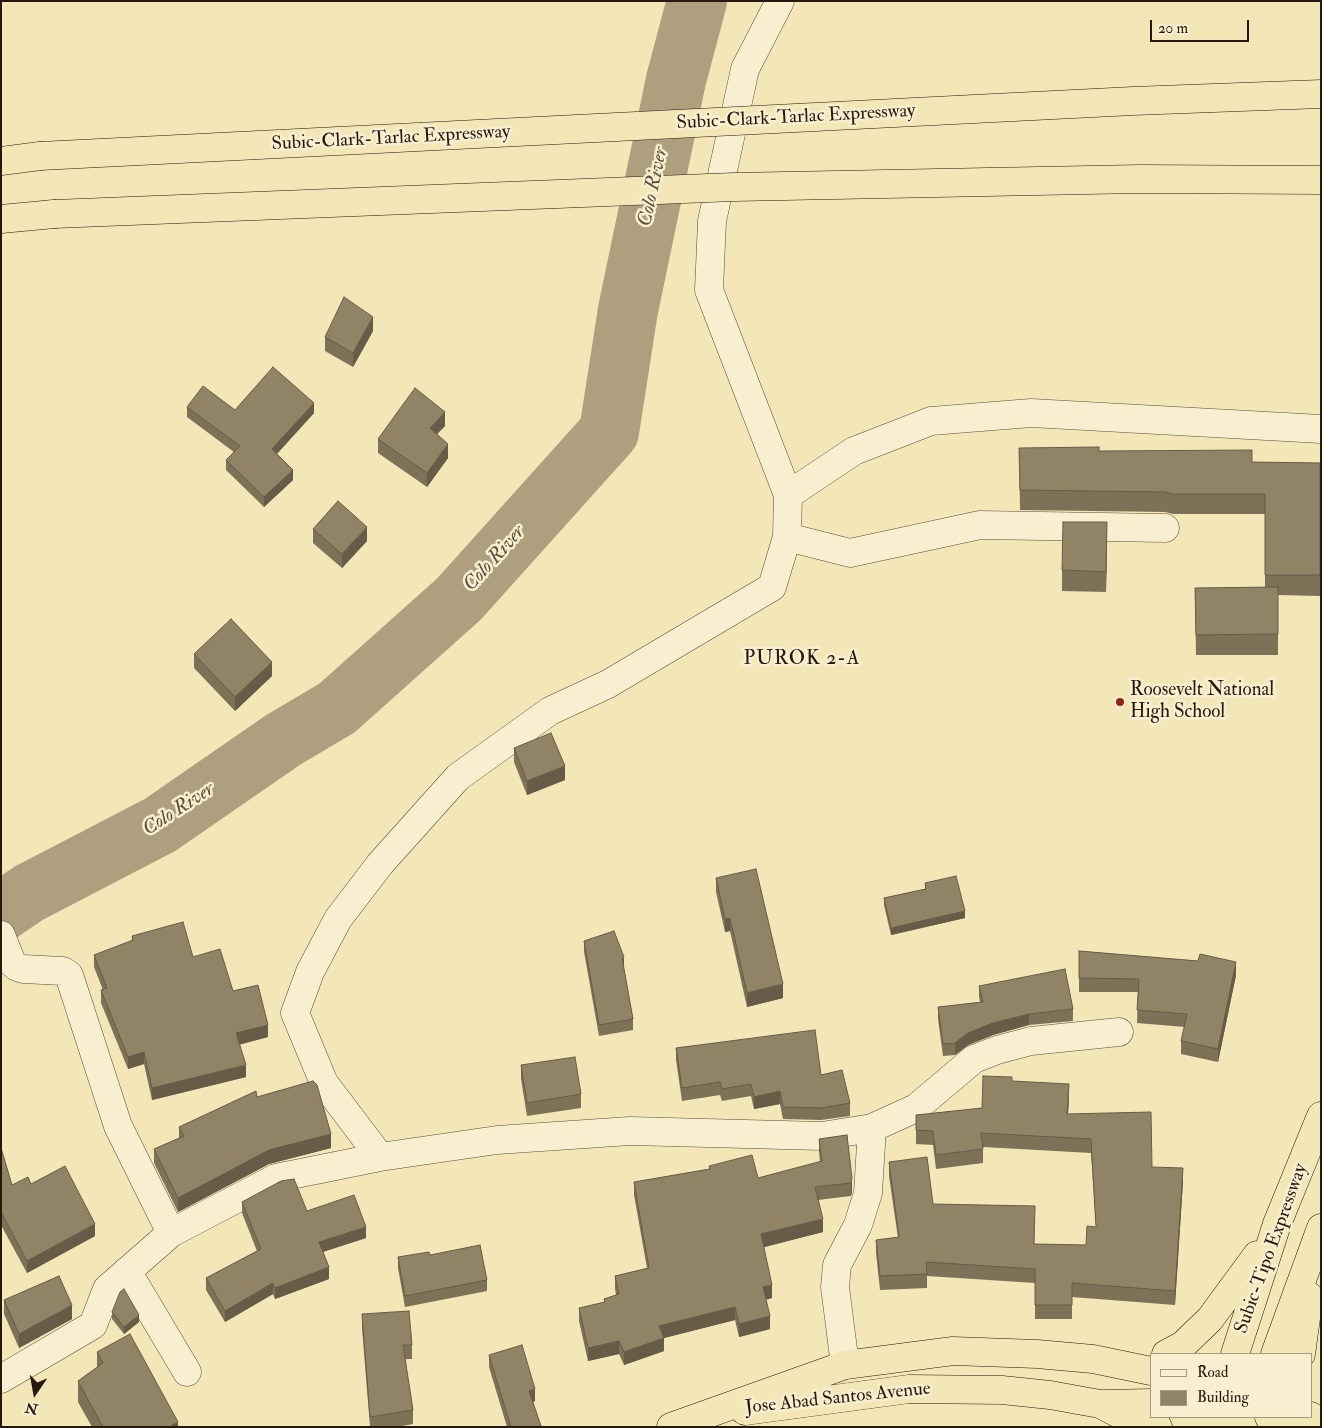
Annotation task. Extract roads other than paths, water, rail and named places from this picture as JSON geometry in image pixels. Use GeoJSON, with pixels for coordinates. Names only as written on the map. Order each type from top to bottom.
{"type":"FeatureCollection","features":[{"type":"Feature","properties":{"kind":"highway","name":"Subic-Clark-Tarlac Expressway"},"geometry":{"type":"LineString","coordinates":[[1,160],[40,156],[1321,94]]}},
{"type":"Feature","properties":{"kind":"highway"},"geometry":{"type":"LineString","coordinates":[[1,219],[54,214],[734,187],[1139,179],[1321,180]]}},
{"type":"Feature","properties":{"kind":"highway","name":"Subic-Tipo Expressway"},"geometry":{"type":"LineString","coordinates":[[1235,1353],[1277,1224],[1321,1116]]}},
{"type":"Feature","properties":{"kind":"highway"},"geometry":{"type":"LineString","coordinates":[[1168,1353],[1183,1345],[1210,1320],[1234,1289],[1277,1224]]}},
{"type":"Feature","properties":{"kind":"highway"},"geometry":{"type":"LineString","coordinates":[[1301,1353],[1320,1232]]}},
{"type":"Feature","properties":{"kind":"highway","name":"Subic-Tipo Expressway"},"geometry":{"type":"LineString","coordinates":[[1275,1353],[1320,1232]]}},
{"type":"Feature","properties":{"kind":"highway","name":"Jose Abad Santos Avenue"},"geometry":{"type":"LineString","coordinates":[[671,1427],[721,1410],[781,1386],[845,1365],[954,1351],[1037,1354],[1093,1359],[1145,1367]]}},
{"type":"Feature","properties":{"kind":"highway","name":"Jose Abad Santos Avenue"},"geometry":{"type":"LineString","coordinates":[[721,1410],[754,1411],[851,1395],[939,1388],[1002,1390],[1100,1404],[1125,1417],[1158,1427]]}},
{"type":"Feature","properties":{"kind":"highway"},"geometry":{"type":"LineString","coordinates":[[1100,1404],[1150,1403]]}},
{"type":"Feature","properties":{"kind":"highway"},"geometry":{"type":"LineString","coordinates":[[1271,1418],[1287,1427]]}},
{"type":"Feature","properties":{"kind":"street"},"geometry":{"type":"LineString","coordinates":[[380,1156],[324,1083],[295,1014],[310,972],[338,918],[380,864],[458,777],[550,710],[608,684],[772,587],[786,537],[788,495],[709,290],[712,221],[745,69],[780,1]]}},
{"type":"Feature","properties":{"kind":"street"},"geometry":{"type":"LineString","coordinates":[[788,495],[854,451],[931,421],[1031,413],[1321,429]]}},
{"type":"Feature","properties":{"kind":"street"},"geometry":{"type":"LineString","coordinates":[[786,537],[850,553],[980,525],[1165,528]]}},
{"type":"Feature","properties":{"kind":"street"},"geometry":{"type":"LineString","coordinates":[[1,935],[12,963],[17,967],[63,971],[69,975],[118,1126],[171,1233]]}},
{"type":"Feature","properties":{"kind":"street"},"geometry":{"type":"LineString","coordinates":[[1,1379],[94,1325],[106,1289],[171,1233],[276,1178],[380,1156],[497,1140],[630,1131],[822,1136],[872,1128],[916,1108],[974,1059],[997,1050],[1031,1041],[1119,1032]]}},
{"type":"Feature","properties":{"kind":"street"},"geometry":{"type":"LineString","coordinates":[[845,1365],[835,1287],[837,1265],[858,1225],[868,1194],[872,1128]]}},
{"type":"Feature","properties":{"kind":"street"},"geometry":{"type":"LineString","coordinates":[[127,1271],[187,1372]]}},
{"type":"Feature","properties":{"kind":"waterway","name":"Colo River"},"geometry":{"type":"LineString","coordinates":[[1,912],[29,893],[160,825],[283,740],[337,708],[459,599],[609,432],[628,310],[676,80],[697,1]]}},
{"type":"Feature","properties":{"kind":"place","name":"Roosevelt National High School"},"geometry":{"type":"Point","coordinates":[1120,702]}},
{"type":"Feature","properties":{"kind":"district","name":"PUROK 2-A"},"geometry":{"type":"Point","coordinates":[802,660]}}]}
